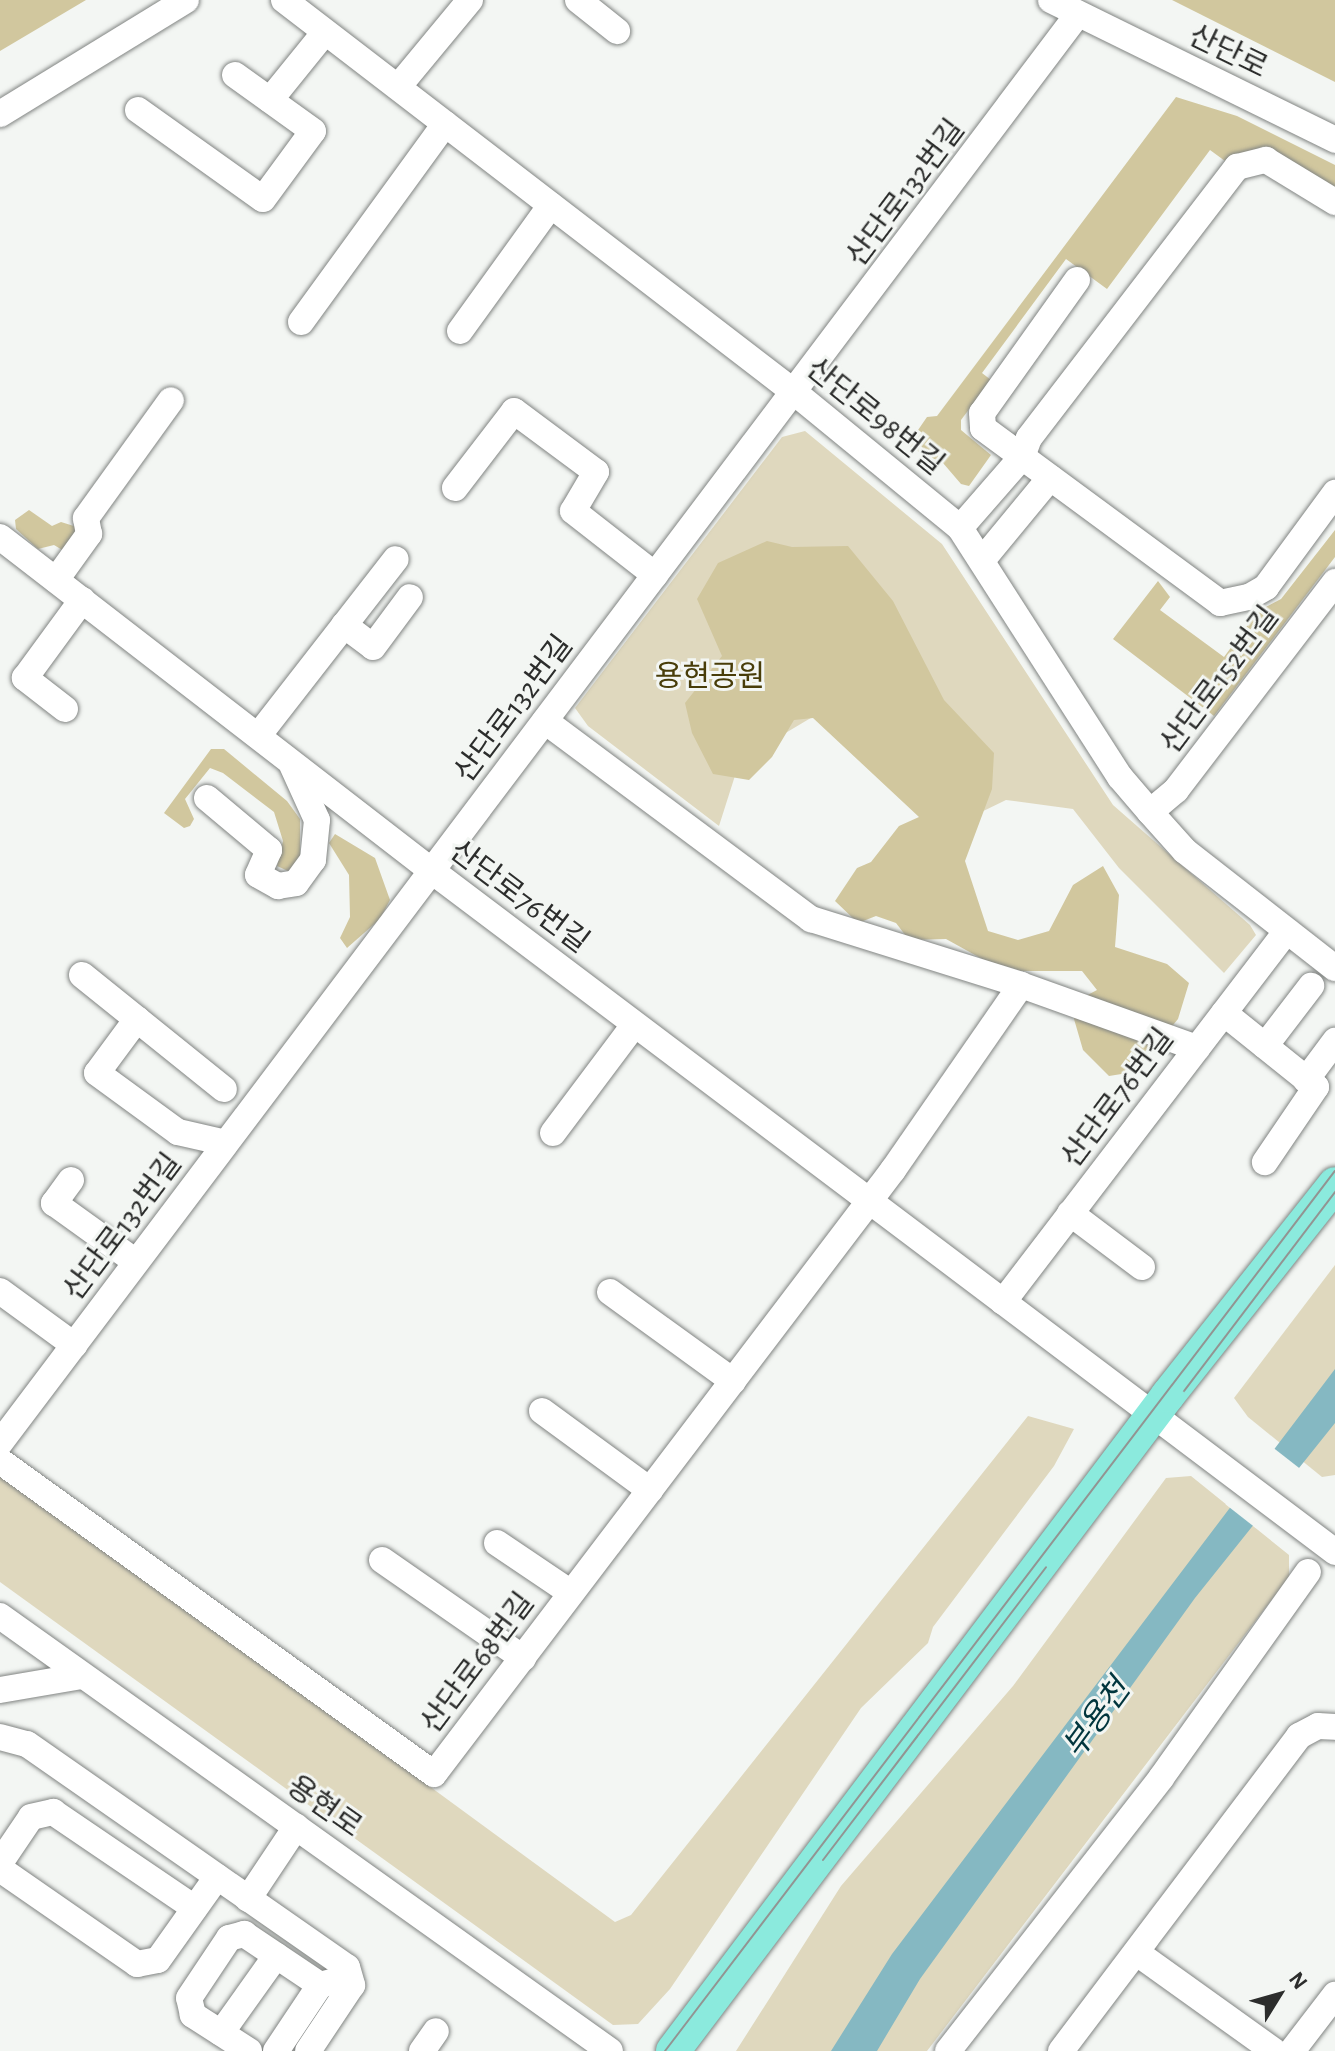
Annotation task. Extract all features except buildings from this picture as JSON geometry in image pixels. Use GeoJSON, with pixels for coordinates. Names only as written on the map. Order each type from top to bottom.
{"type":"FeatureCollection","features":[{"type":"Feature","properties":{"kind":"main road"},"geometry":{"type":"LineString","coordinates":[[673,2051],[1154,1414],[1335,1184]]}},
{"type":"Feature","properties":{"kind":"street"},"geometry":{"type":"LineString","coordinates":[[0,114],[186,0]]}},
{"type":"Feature","properties":{"kind":"street","name":"산단로98번길"},"geometry":{"type":"LineString","coordinates":[[284,0],[794,392],[960,528],[984,558],[1120,777],[1185,851],[1285,933],[1335,968]]}},
{"type":"Feature","properties":{"kind":"street"},"geometry":{"type":"LineString","coordinates":[[398,87],[470,0]]}},
{"type":"Feature","properties":{"kind":"street"},"geometry":{"type":"LineString","coordinates":[[578,0],[617,31]]}},
{"type":"Feature","properties":{"kind":"street","name":"산단로"},"geometry":{"type":"LineString","coordinates":[[1051,0],[1335,140]]}},
{"type":"Feature","properties":{"kind":"street","name":"산단로132번길"},"geometry":{"type":"LineString","coordinates":[[1,1445],[1078,14]]}},
{"type":"Feature","properties":{"kind":"street"},"geometry":{"type":"LineString","coordinates":[[270,100],[325,32]]}},
{"type":"Feature","properties":{"kind":"street"},"geometry":{"type":"LineString","coordinates":[[138,110],[263,199],[313,131],[235,75]]}},
{"type":"Feature","properties":{"kind":"street"},"geometry":{"type":"LineString","coordinates":[[301,322],[445,124]]}},
{"type":"Feature","properties":{"kind":"street"},"geometry":{"type":"LineString","coordinates":[[960,528],[1022,457],[1029,438],[1237,167],[1266,160],[1335,202]]}},
{"type":"Feature","properties":{"kind":"street"},"geometry":{"type":"LineString","coordinates":[[460,331],[551,205]]}},
{"type":"Feature","properties":{"kind":"street"},"geometry":{"type":"LineString","coordinates":[[1077,280],[982,413],[983,428],[1220,603],[1249,597],[1266,587],[1335,493]]}},
{"type":"Feature","properties":{"kind":"street"},"geometry":{"type":"LineString","coordinates":[[56,580],[89,534],[86,518],[171,400]]}},
{"type":"Feature","properties":{"kind":"street"},"geometry":{"type":"LineString","coordinates":[[455,488],[514,411],[596,472],[573,511],[655,575]]}},
{"type":"Feature","properties":{"kind":"street"},"geometry":{"type":"LineString","coordinates":[[984,558],[1050,478]]}},
{"type":"Feature","properties":{"kind":"street","name":"산단로76번길"},"geometry":{"type":"LineString","coordinates":[[0,537],[634,1025],[1335,1552]]}},
{"type":"Feature","properties":{"kind":"street"},"geometry":{"type":"LineString","coordinates":[[258,736],[396,559]]}},
{"type":"Feature","properties":{"kind":"street","name":"산단로152번길"},"geometry":{"type":"LineString","coordinates":[[1150,812],[1176,790],[1335,582]]}},
{"type":"Feature","properties":{"kind":"street"},"geometry":{"type":"LineString","coordinates":[[344,625],[373,647],[410,597]]}},
{"type":"Feature","properties":{"kind":"street"},"geometry":{"type":"LineString","coordinates":[[65,709],[25,678],[82,600]]}},
{"type":"Feature","properties":{"kind":"street"},"geometry":{"type":"LineString","coordinates":[[545,721],[811,919],[1021,985],[1197,1048]]}},
{"type":"Feature","properties":{"kind":"street"},"geometry":{"type":"LineString","coordinates":[[207,798],[269,850],[258,875],[278,886],[296,883],[313,860],[317,820],[291,762]]}},
{"type":"Feature","properties":{"kind":"street","name":"산단로76번길"},"geometry":{"type":"LineString","coordinates":[[1003,1302],[1285,933]]}},
{"type":"Feature","properties":{"kind":"street"},"geometry":{"type":"LineString","coordinates":[[82,975],[224,1089]]}},
{"type":"Feature","properties":{"kind":"street","name":"산단로68번길"},"geometry":{"type":"LineString","coordinates":[[1,1445],[434,1774],[869,1202],[1021,985]]}},
{"type":"Feature","properties":{"kind":"street"},"geometry":{"type":"LineString","coordinates":[[1265,1046],[1311,986]]}},
{"type":"Feature","properties":{"kind":"street"},"geometry":{"type":"LineString","coordinates":[[1224,1013],[1316,1087],[1265,1162]]}},
{"type":"Feature","properties":{"kind":"street"},"geometry":{"type":"LineString","coordinates":[[137,1019],[97,1073],[178,1132],[226,1143]]}},
{"type":"Feature","properties":{"kind":"street"},"geometry":{"type":"LineString","coordinates":[[553,1133],[634,1025]]}},
{"type":"Feature","properties":{"kind":"street"},"geometry":{"type":"LineString","coordinates":[[1306,1080],[1335,1041]]}},
{"type":"Feature","properties":{"kind":"street"},"geometry":{"type":"LineString","coordinates":[[71,1180],[54,1203],[136,1262]]}},
{"type":"Feature","properties":{"kind":"street"},"geometry":{"type":"LineString","coordinates":[[1070,1213],[1142,1267]]}},
{"type":"Feature","properties":{"kind":"street"},"geometry":{"type":"LineString","coordinates":[[0,1291],[74,1345]]}},
{"type":"Feature","properties":{"kind":"street"},"geometry":{"type":"LineString","coordinates":[[610,1292],[733,1381]]}},
{"type":"Feature","properties":{"kind":"street"},"geometry":{"type":"LineString","coordinates":[[542,1411],[650,1490]]}},
{"type":"Feature","properties":{"kind":"street"},"geometry":{"type":"LineString","coordinates":[[497,1543],[571,1593]]}},
{"type":"Feature","properties":{"kind":"street"},"geometry":{"type":"LineString","coordinates":[[382,1560],[523,1658]]}},
{"type":"Feature","properties":{"kind":"street"},"geometry":{"type":"LineString","coordinates":[[948,2051],[1161,1778],[1308,1572]]}},
{"type":"Feature","properties":{"kind":"street","name":"용현로"},"geometry":{"type":"LineString","coordinates":[[0,1616],[296,1827],[578,2041],[610,2051]]}},
{"type":"Feature","properties":{"kind":"street"},"geometry":{"type":"LineString","coordinates":[[0,1690],[82,1676]]}},
{"type":"Feature","properties":{"kind":"street"},"geometry":{"type":"LineString","coordinates":[[1061,2051],[1299,1736],[1318,1726],[1335,1727]]}},
{"type":"Feature","properties":{"kind":"street"},"geometry":{"type":"LineString","coordinates":[[0,1737],[27,1744],[347,1967],[352,1985],[308,2051]]}},
{"type":"Feature","properties":{"kind":"street"},"geometry":{"type":"LineString","coordinates":[[194,1908],[53,1812],[31,1817],[0,1866],[137,1964],[158,1960],[217,1877]]}},
{"type":"Feature","properties":{"kind":"street"},"geometry":{"type":"LineString","coordinates":[[248,1899],[296,1827]]}},
{"type":"Feature","properties":{"kind":"street"},"geometry":{"type":"LineString","coordinates":[[249,2051],[193,2015],[189,1998],[229,1938],[244,1934],[320,1985]]}},
{"type":"Feature","properties":{"kind":"street"},"geometry":{"type":"LineString","coordinates":[[1137,1953],[1274,2051]]}},
{"type":"Feature","properties":{"kind":"street"},"geometry":{"type":"LineString","coordinates":[[221,2033],[276,1956]]}},
{"type":"Feature","properties":{"kind":"street"},"geometry":{"type":"LineString","coordinates":[[276,2051],[320,1985],[350,1977]]}},
{"type":"Feature","properties":{"kind":"street"},"geometry":{"type":"LineString","coordinates":[[1292,2051],[1335,1995]]}},
{"type":"Feature","properties":{"kind":"green space"},"geometry":{"type":"Polygon","coordinates":[[[0,0],[86,0],[0,51],[0,0]]]}},
{"type":"Feature","properties":{"kind":"green space"},"geometry":{"type":"Polygon","coordinates":[[[1172,0],[1335,0],[1335,82],[1172,0]]]}},
{"type":"Feature","properties":{"kind":"green space"},"geometry":{"type":"Polygon","coordinates":[[[1176,97],[1237,116],[1335,165],[1335,191],[1225,161],[1210,150],[1107,289],[1066,259],[982,373],[991,380],[961,420],[961,430],[991,455],[969,486],[961,484],[943,463],[907,446],[927,417],[937,416],[1176,97]]]}},
{"type":"Feature","properties":{"kind":"green space","name":"용현공원"},"geometry":{"type":"Polygon","coordinates":[[[805,431],[942,544],[1113,805],[1250,925],[1256,935],[1224,973],[1119,868],[1073,809],[1006,800],[971,817],[841,700],[740,760],[719,826],[588,726],[575,708],[782,437],[805,431]]]}},
{"type":"Feature","properties":{"kind":"green space"},"geometry":{"type":"Polygon","coordinates":[[[29,510],[52,526],[61,522],[77,527],[74,540],[64,551],[54,545],[38,549],[16,529],[15,520],[29,510]]]}},
{"type":"Feature","properties":{"kind":"green space"},"geometry":{"type":"Polygon","coordinates":[[[1335,530],[1335,557],[1214,716],[1113,639],[1158,581],[1170,597],[1160,610],[1224,657],[1258,611],[1281,599],[1335,530]]]}},
{"type":"Feature","properties":{"kind":"green space"},"geometry":{"type":"Polygon","coordinates":[[[767,541],[792,547],[848,546],[893,601],[944,700],[994,753],[992,789],[965,861],[988,931],[1018,940],[1049,931],[1073,885],[1103,866],[1119,895],[1115,947],[1167,964],[1189,983],[1178,1019],[1134,1072],[1109,1076],[1083,1050],[1074,1019],[1080,999],[1097,990],[1082,971],[1021,971],[984,960],[946,939],[909,940],[896,923],[876,916],[858,923],[835,901],[857,868],[871,862],[899,826],[919,817],[813,718],[794,720],[772,757],[749,780],[713,774],[692,733],[685,703],[722,656],[697,599],[718,563],[767,541]]]}},
{"type":"Feature","properties":{"kind":"green space"},"geometry":{"type":"Polygon","coordinates":[[[211,749],[224,749],[287,801],[300,819],[300,862],[288,871],[277,866],[283,841],[274,812],[223,773],[210,768],[185,799],[194,819],[190,826],[184,828],[164,813],[211,749]]]}},
{"type":"Feature","properties":{"kind":"green space"},"geometry":{"type":"Polygon","coordinates":[[[335,834],[375,858],[390,900],[380,919],[347,948],[340,938],[350,917],[349,875],[329,843],[335,834]]]}},
{"type":"Feature","properties":{"kind":"green space"},"geometry":{"type":"Polygon","coordinates":[[[1335,1265],[1335,1475],[1322,1477],[1248,1417],[1234,1398],[1335,1265]]]}},
{"type":"Feature","properties":{"kind":"green space"},"geometry":{"type":"Polygon","coordinates":[[[1028,1416],[1074,1429],[1054,1466],[933,1627],[928,1643],[861,1708],[670,1989],[638,2024],[613,2025],[0,1582],[0,1472],[615,1922],[631,1915],[1028,1416]]]}},
{"type":"Feature","properties":{"kind":"green space"},"geometry":{"type":"Polygon","coordinates":[[[1191,1476],[1289,1555],[1289,1577],[927,2051],[736,2051],[841,1886],[1013,1686],[1166,1478],[1191,1476]]]}},
{"type":"Feature","properties":{"kind":"water","name":"부용천"},"geometry":{"type":"Polygon","coordinates":[[[1335,1369],[1335,1423],[1195,1598],[920,1979],[877,2051],[831,2051],[892,1954],[1335,1369]]]}},
{"type":"Feature","properties":{"kind":"pier"},"geometry":{"type":"Polygon","coordinates":[[[1271,1446],[1302,1470],[1256,1528],[1225,1504],[1271,1446]]]}},
{"type":"Feature","properties":{"kind":"tram line"},"geometry":{"type":"LineString","coordinates":[[665,2051],[1335,1171]]}},
{"type":"Feature","properties":{"kind":"tram line"},"geometry":{"type":"LineString","coordinates":[[1184,1391],[1335,1192]]}},
{"type":"Feature","properties":{"kind":"tram line"},"geometry":{"type":"LineString","coordinates":[[823,1860],[1046,1567]]}}]}
